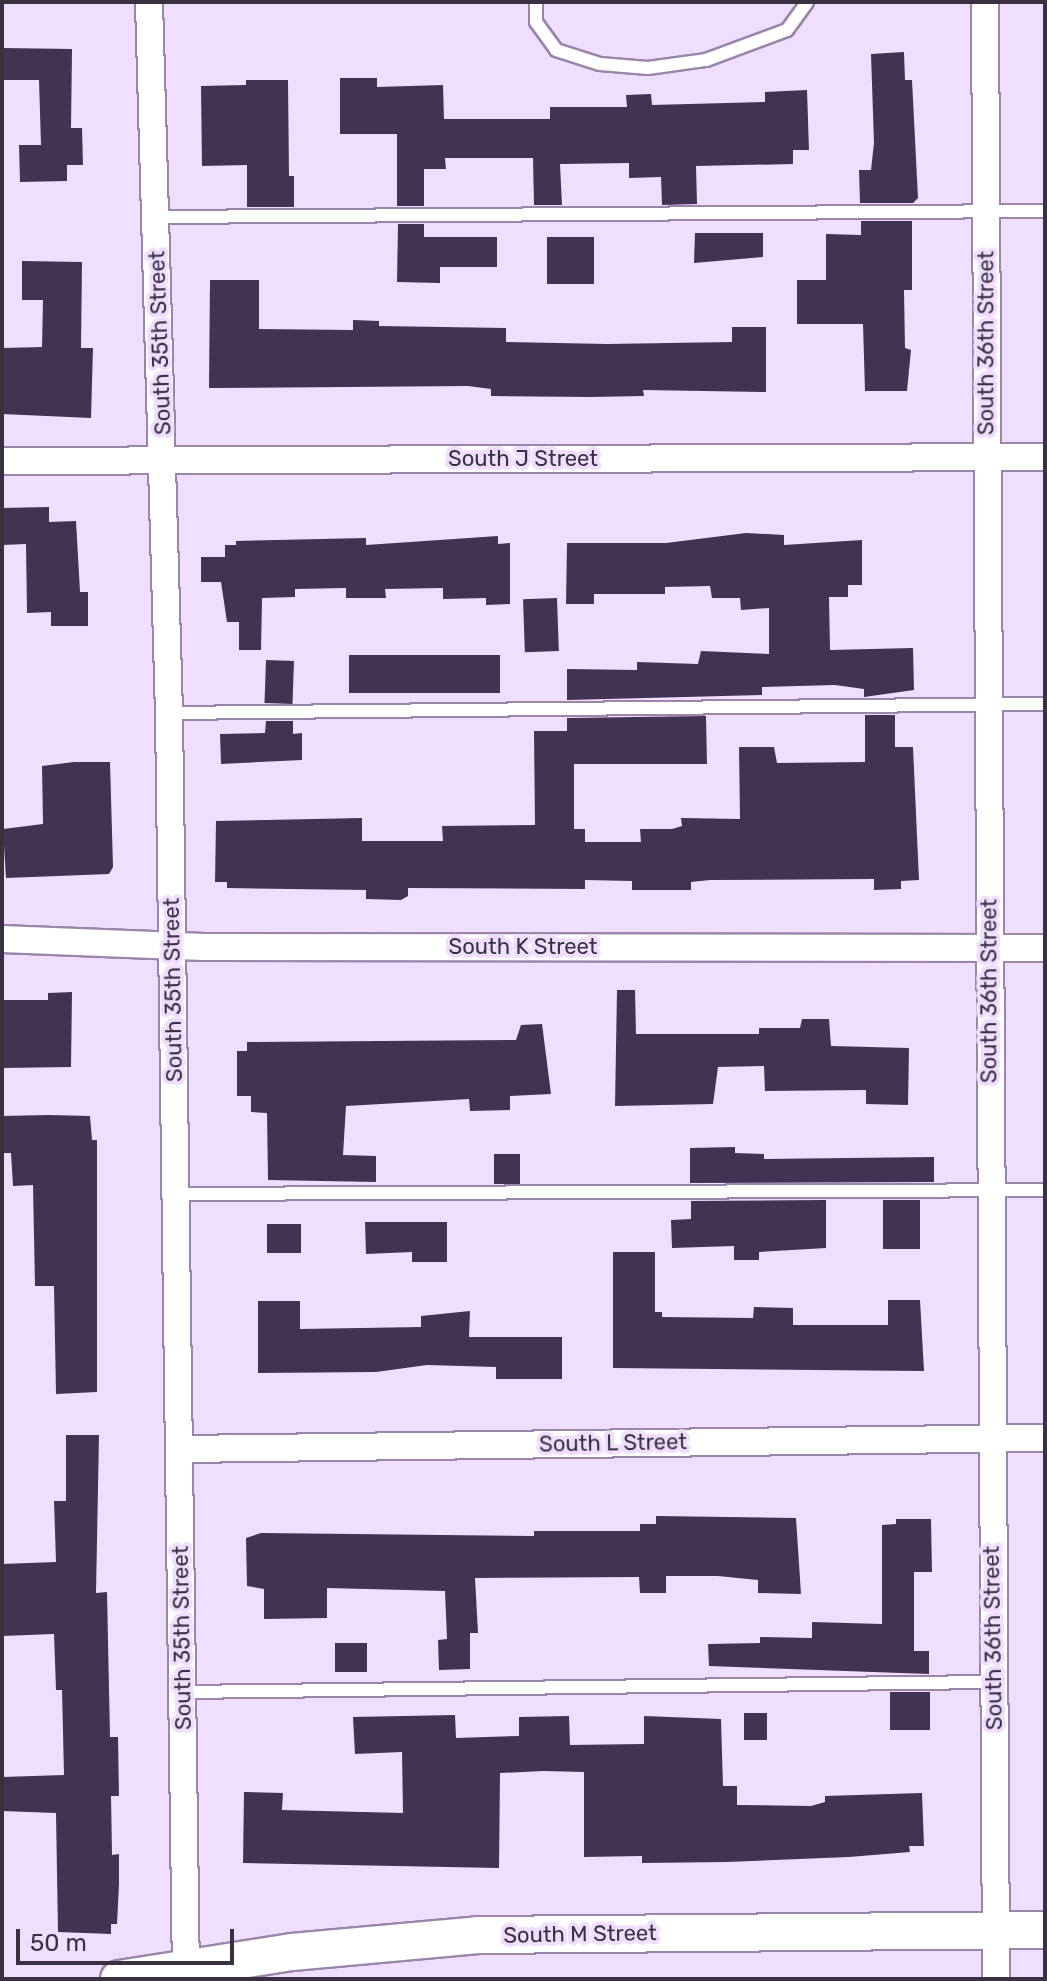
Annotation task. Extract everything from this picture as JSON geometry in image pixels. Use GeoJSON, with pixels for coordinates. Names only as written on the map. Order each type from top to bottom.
{"type":"FeatureCollection","features":[{"type":"Feature","properties":{"kind":"street","name":"South 35th Street"},"geometry":{"type":"LineString","coordinates":[[149,2],[169,713],[186,1974]]}},
{"type":"Feature","properties":{"kind":"street","name":"South 36th Street"},"geometry":{"type":"LineString","coordinates":[[985,2],[996,1979]]}},
{"type":"Feature","properties":{"kind":"street","name":"South J Street"},"geometry":{"type":"LineString","coordinates":[[2,461],[1045,457]]}},
{"type":"Feature","properties":{"kind":"street","name":"South K Street"},"geometry":{"type":"LineString","coordinates":[[2,939],[170,945],[1045,948]]}},
{"type":"Feature","properties":{"kind":"street","name":"South L Street"},"geometry":{"type":"LineString","coordinates":[[181,1449],[1045,1438]]}},
{"type":"Feature","properties":{"kind":"street","name":"South M Street"},"geometry":{"type":"LineString","coordinates":[[119,1979],[186,1974],[318,1949],[478,1935],[1045,1930]]}},
{"type":"Feature","properties":{"kind":"lane"},"geometry":{"type":"LineString","coordinates":[[536,2],[536,22],[556,50],[600,64],[648,68],[706,60],[787,30],[807,2]]}},
{"type":"Feature","properties":{"kind":"lane"},"geometry":{"type":"LineString","coordinates":[[156,217],[1045,211]]}},
{"type":"Feature","properties":{"kind":"lane"},"geometry":{"type":"LineString","coordinates":[[169,713],[1045,704]]}},
{"type":"Feature","properties":{"kind":"lane"},"geometry":{"type":"LineString","coordinates":[[177,1194],[1045,1190]]}},
{"type":"Feature","properties":{"kind":"lane"},"geometry":{"type":"LineString","coordinates":[[183,1692],[993,1682]]}},
{"type":"Feature","properties":{"kind":"building"},"geometry":{"type":"Polygon","coordinates":[[[2,48],[72,49],[71,128],[82,128],[83,165],[67,165],[67,181],[20,182],[19,145],[41,145],[39,80],[2,80],[2,48]]]}},
{"type":"Feature","properties":{"kind":"building"},"geometry":{"type":"Polygon","coordinates":[[[904,52],[905,80],[912,80],[918,198],[913,203],[860,203],[859,170],[871,170],[874,143],[871,54],[904,52]]]}},
{"type":"Feature","properties":{"kind":"building"},"geometry":{"type":"Polygon","coordinates":[[[340,78],[377,78],[377,87],[443,85],[444,119],[550,119],[550,107],[627,107],[626,95],[651,94],[652,105],[765,102],[765,92],[807,90],[809,150],[793,150],[793,164],[696,166],[697,204],[662,205],[661,177],[629,178],[629,163],[560,164],[562,205],[534,205],[533,158],[445,158],[446,169],[424,169],[424,206],[397,206],[397,134],[340,134],[340,78]]]}},
{"type":"Feature","properties":{"kind":"building"},"geometry":{"type":"Polygon","coordinates":[[[246,80],[288,80],[289,176],[294,176],[294,207],[247,207],[247,165],[202,166],[201,86],[246,85],[246,80]]]}},
{"type":"Feature","properties":{"kind":"building"},"geometry":{"type":"Polygon","coordinates":[[[861,221],[912,221],[912,290],[904,290],[905,348],[911,350],[907,391],[865,391],[863,324],[797,324],[797,280],[826,280],[826,234],[861,235],[861,221]]]}},
{"type":"Feature","properties":{"kind":"building"},"geometry":{"type":"Polygon","coordinates":[[[398,224],[424,224],[424,237],[497,237],[497,267],[440,267],[440,283],[397,282],[398,224]]]}},
{"type":"Feature","properties":{"kind":"building"},"geometry":{"type":"Polygon","coordinates":[[[695,233],[763,233],[763,257],[694,263],[695,233]]]}},
{"type":"Feature","properties":{"kind":"building"},"geometry":{"type":"Polygon","coordinates":[[[547,237],[594,237],[594,284],[547,284],[547,237]]]}},
{"type":"Feature","properties":{"kind":"building"},"geometry":{"type":"Polygon","coordinates":[[[22,261],[82,262],[81,348],[93,348],[91,418],[2,414],[2,348],[42,347],[43,300],[22,300],[22,261]]]}},
{"type":"Feature","properties":{"kind":"building"},"geometry":{"type":"Polygon","coordinates":[[[210,280],[259,280],[259,329],[353,330],[353,320],[379,321],[379,326],[506,328],[506,342],[607,344],[732,342],[732,327],[766,327],[766,392],[643,390],[644,396],[589,397],[491,396],[491,389],[468,386],[209,388],[210,280]]]}},
{"type":"Feature","properties":{"kind":"building"},"geometry":{"type":"Polygon","coordinates":[[[49,507],[49,522],[76,521],[80,592],[88,592],[88,626],[51,626],[51,612],[27,613],[26,544],[2,545],[2,508],[49,507]]]}},
{"type":"Feature","properties":{"kind":"building"},"geometry":{"type":"Polygon","coordinates":[[[746,533],[784,535],[784,545],[862,540],[862,585],[848,585],[848,597],[829,597],[830,650],[913,648],[914,690],[864,697],[864,689],[835,685],[762,687],[762,695],[567,700],[567,669],[637,670],[637,662],[698,664],[701,651],[769,654],[769,608],[741,610],[740,598],[712,598],[710,586],[665,587],[665,594],[594,594],[594,604],[566,604],[567,543],[666,543],[746,533]]]}},
{"type":"Feature","properties":{"kind":"building"},"geometry":{"type":"Polygon","coordinates":[[[498,536],[498,544],[510,543],[510,604],[486,605],[486,598],[443,599],[443,588],[385,589],[386,598],[346,598],[346,588],[295,589],[295,597],[262,598],[261,650],[239,650],[239,622],[227,622],[221,582],[201,582],[201,557],[225,557],[225,545],[236,545],[236,541],[366,538],[366,545],[498,536]]]}},
{"type":"Feature","properties":{"kind":"building"},"geometry":{"type":"Polygon","coordinates":[[[557,598],[559,651],[525,652],[523,599],[557,598]]]}},
{"type":"Feature","properties":{"kind":"building"},"geometry":{"type":"Polygon","coordinates":[[[349,655],[500,655],[500,693],[349,693],[349,655]]]}},
{"type":"Feature","properties":{"kind":"building"},"geometry":{"type":"Polygon","coordinates":[[[266,660],[294,661],[292,704],[264,703],[266,660]]]}},
{"type":"Feature","properties":{"kind":"building"},"geometry":{"type":"Polygon","coordinates":[[[865,715],[895,715],[895,747],[913,747],[919,880],[901,881],[901,889],[874,890],[874,879],[710,880],[691,882],[691,890],[632,890],[632,881],[585,880],[585,889],[408,888],[408,896],[401,900],[366,899],[366,890],[227,888],[227,882],[215,882],[216,821],[362,818],[362,841],[443,841],[442,826],[535,825],[534,731],[567,731],[567,718],[706,716],[707,764],[574,764],[574,829],[585,829],[585,842],[641,842],[640,829],[672,829],[682,826],[681,818],[740,819],[739,747],[774,747],[777,763],[865,762],[865,715]]]}},
{"type":"Feature","properties":{"kind":"building"},"geometry":{"type":"Polygon","coordinates":[[[266,721],[293,721],[293,734],[302,733],[302,760],[221,764],[220,734],[265,733],[266,721]]]}},
{"type":"Feature","properties":{"kind":"building"},"geometry":{"type":"Polygon","coordinates":[[[110,762],[113,867],[109,874],[6,878],[3,829],[43,824],[42,766],[110,762]]]}},
{"type":"Feature","properties":{"kind":"building"},"geometry":{"type":"Polygon","coordinates":[[[617,990],[635,990],[636,1034],[759,1034],[759,1028],[800,1028],[802,1019],[829,1019],[831,1046],[909,1048],[908,1105],[866,1104],[866,1090],[765,1091],[764,1066],[718,1067],[713,1104],[615,1106],[617,990]]]}},
{"type":"Feature","properties":{"kind":"building"},"geometry":{"type":"Polygon","coordinates":[[[72,992],[71,1067],[2,1068],[2,1000],[48,1000],[48,993],[72,992]]]}},
{"type":"Feature","properties":{"kind":"building"},"geometry":{"type":"Polygon","coordinates":[[[542,1024],[551,1094],[510,1096],[510,1110],[470,1111],[469,1099],[346,1106],[343,1155],[376,1156],[376,1182],[268,1180],[267,1113],[251,1112],[251,1096],[237,1096],[237,1051],[247,1051],[247,1042],[516,1040],[521,1025],[542,1024]]]}},
{"type":"Feature","properties":{"kind":"building"},"geometry":{"type":"Polygon","coordinates":[[[2,1116],[90,1116],[92,1140],[97,1140],[97,1392],[56,1394],[54,1286],[35,1286],[33,1185],[13,1186],[11,1153],[2,1153],[2,1116]]]}},
{"type":"Feature","properties":{"kind":"building"},"geometry":{"type":"Polygon","coordinates":[[[735,1147],[735,1153],[764,1154],[764,1159],[934,1157],[934,1182],[690,1183],[690,1148],[735,1147]]]}},
{"type":"Feature","properties":{"kind":"building"},"geometry":{"type":"Polygon","coordinates":[[[494,1154],[520,1154],[520,1184],[494,1184],[494,1154]]]}},
{"type":"Feature","properties":{"kind":"building"},"geometry":{"type":"Polygon","coordinates":[[[826,1200],[826,1248],[759,1252],[759,1260],[734,1260],[734,1246],[672,1248],[671,1220],[691,1219],[691,1201],[826,1200]]]}},
{"type":"Feature","properties":{"kind":"building"},"geometry":{"type":"Polygon","coordinates":[[[883,1200],[920,1200],[920,1249],[883,1249],[883,1200]]]}},
{"type":"Feature","properties":{"kind":"building"},"geometry":{"type":"Polygon","coordinates":[[[365,1222],[447,1222],[447,1262],[412,1262],[412,1252],[366,1254],[365,1222]]]}},
{"type":"Feature","properties":{"kind":"building"},"geometry":{"type":"Polygon","coordinates":[[[267,1224],[301,1224],[301,1253],[267,1253],[267,1224]]]}},
{"type":"Feature","properties":{"kind":"building"},"geometry":{"type":"Polygon","coordinates":[[[613,1252],[655,1252],[655,1312],[662,1312],[662,1317],[753,1318],[754,1307],[793,1308],[793,1325],[888,1325],[888,1300],[920,1300],[924,1371],[613,1368],[613,1252]]]}},
{"type":"Feature","properties":{"kind":"building"},"geometry":{"type":"Polygon","coordinates":[[[258,1301],[300,1301],[300,1329],[421,1327],[421,1316],[470,1311],[469,1337],[562,1337],[562,1379],[496,1379],[496,1367],[427,1365],[376,1372],[258,1373],[258,1301]]]}},
{"type":"Feature","properties":{"kind":"building"},"geometry":{"type":"Polygon","coordinates":[[[66,1435],[99,1435],[96,1593],[107,1592],[110,1737],[118,1737],[119,1796],[111,1796],[112,1855],[119,1854],[119,1884],[117,1924],[111,1924],[111,1934],[58,1932],[56,1813],[2,1811],[2,1777],[64,1775],[62,1690],[56,1690],[54,1634],[2,1636],[2,1564],[56,1562],[54,1501],[66,1501],[66,1435]]]}},
{"type":"Feature","properties":{"kind":"building"},"geometry":{"type":"Polygon","coordinates":[[[656,1516],[796,1518],[801,1594],[758,1593],[758,1580],[718,1576],[666,1576],[666,1593],[640,1593],[639,1577],[475,1578],[478,1633],[470,1633],[470,1669],[439,1670],[438,1640],[447,1639],[445,1591],[327,1588],[327,1618],[264,1619],[264,1589],[247,1586],[246,1538],[261,1533],[534,1536],[534,1531],[640,1531],[640,1524],[656,1524],[656,1516]]]}},
{"type":"Feature","properties":{"kind":"building"},"geometry":{"type":"Polygon","coordinates":[[[896,1519],[931,1519],[932,1572],[914,1572],[914,1651],[929,1651],[929,1674],[709,1666],[708,1644],[760,1643],[760,1637],[812,1638],[812,1622],[882,1624],[882,1525],[896,1524],[896,1519]]]}},
{"type":"Feature","properties":{"kind":"building"},"geometry":{"type":"Polygon","coordinates":[[[335,1643],[367,1643],[367,1672],[335,1672],[335,1643]]]}},
{"type":"Feature","properties":{"kind":"building"},"geometry":{"type":"Polygon","coordinates":[[[890,1692],[930,1692],[930,1730],[890,1730],[890,1692]]]}},
{"type":"Feature","properties":{"kind":"building"},"geometry":{"type":"Polygon","coordinates":[[[744,1713],[767,1713],[767,1740],[744,1740],[744,1713]]]}},
{"type":"Feature","properties":{"kind":"building"},"geometry":{"type":"Polygon","coordinates":[[[455,1715],[456,1738],[519,1736],[519,1717],[569,1716],[570,1745],[644,1744],[644,1716],[721,1719],[723,1786],[737,1786],[737,1805],[811,1806],[825,1802],[825,1796],[922,1793],[924,1846],[909,1846],[910,1852],[849,1857],[727,1862],[642,1863],[642,1856],[584,1857],[584,1772],[543,1771],[500,1773],[499,1868],[243,1863],[244,1792],[283,1793],[282,1810],[403,1813],[402,1752],[355,1754],[353,1717],[455,1715]]]}}]}
